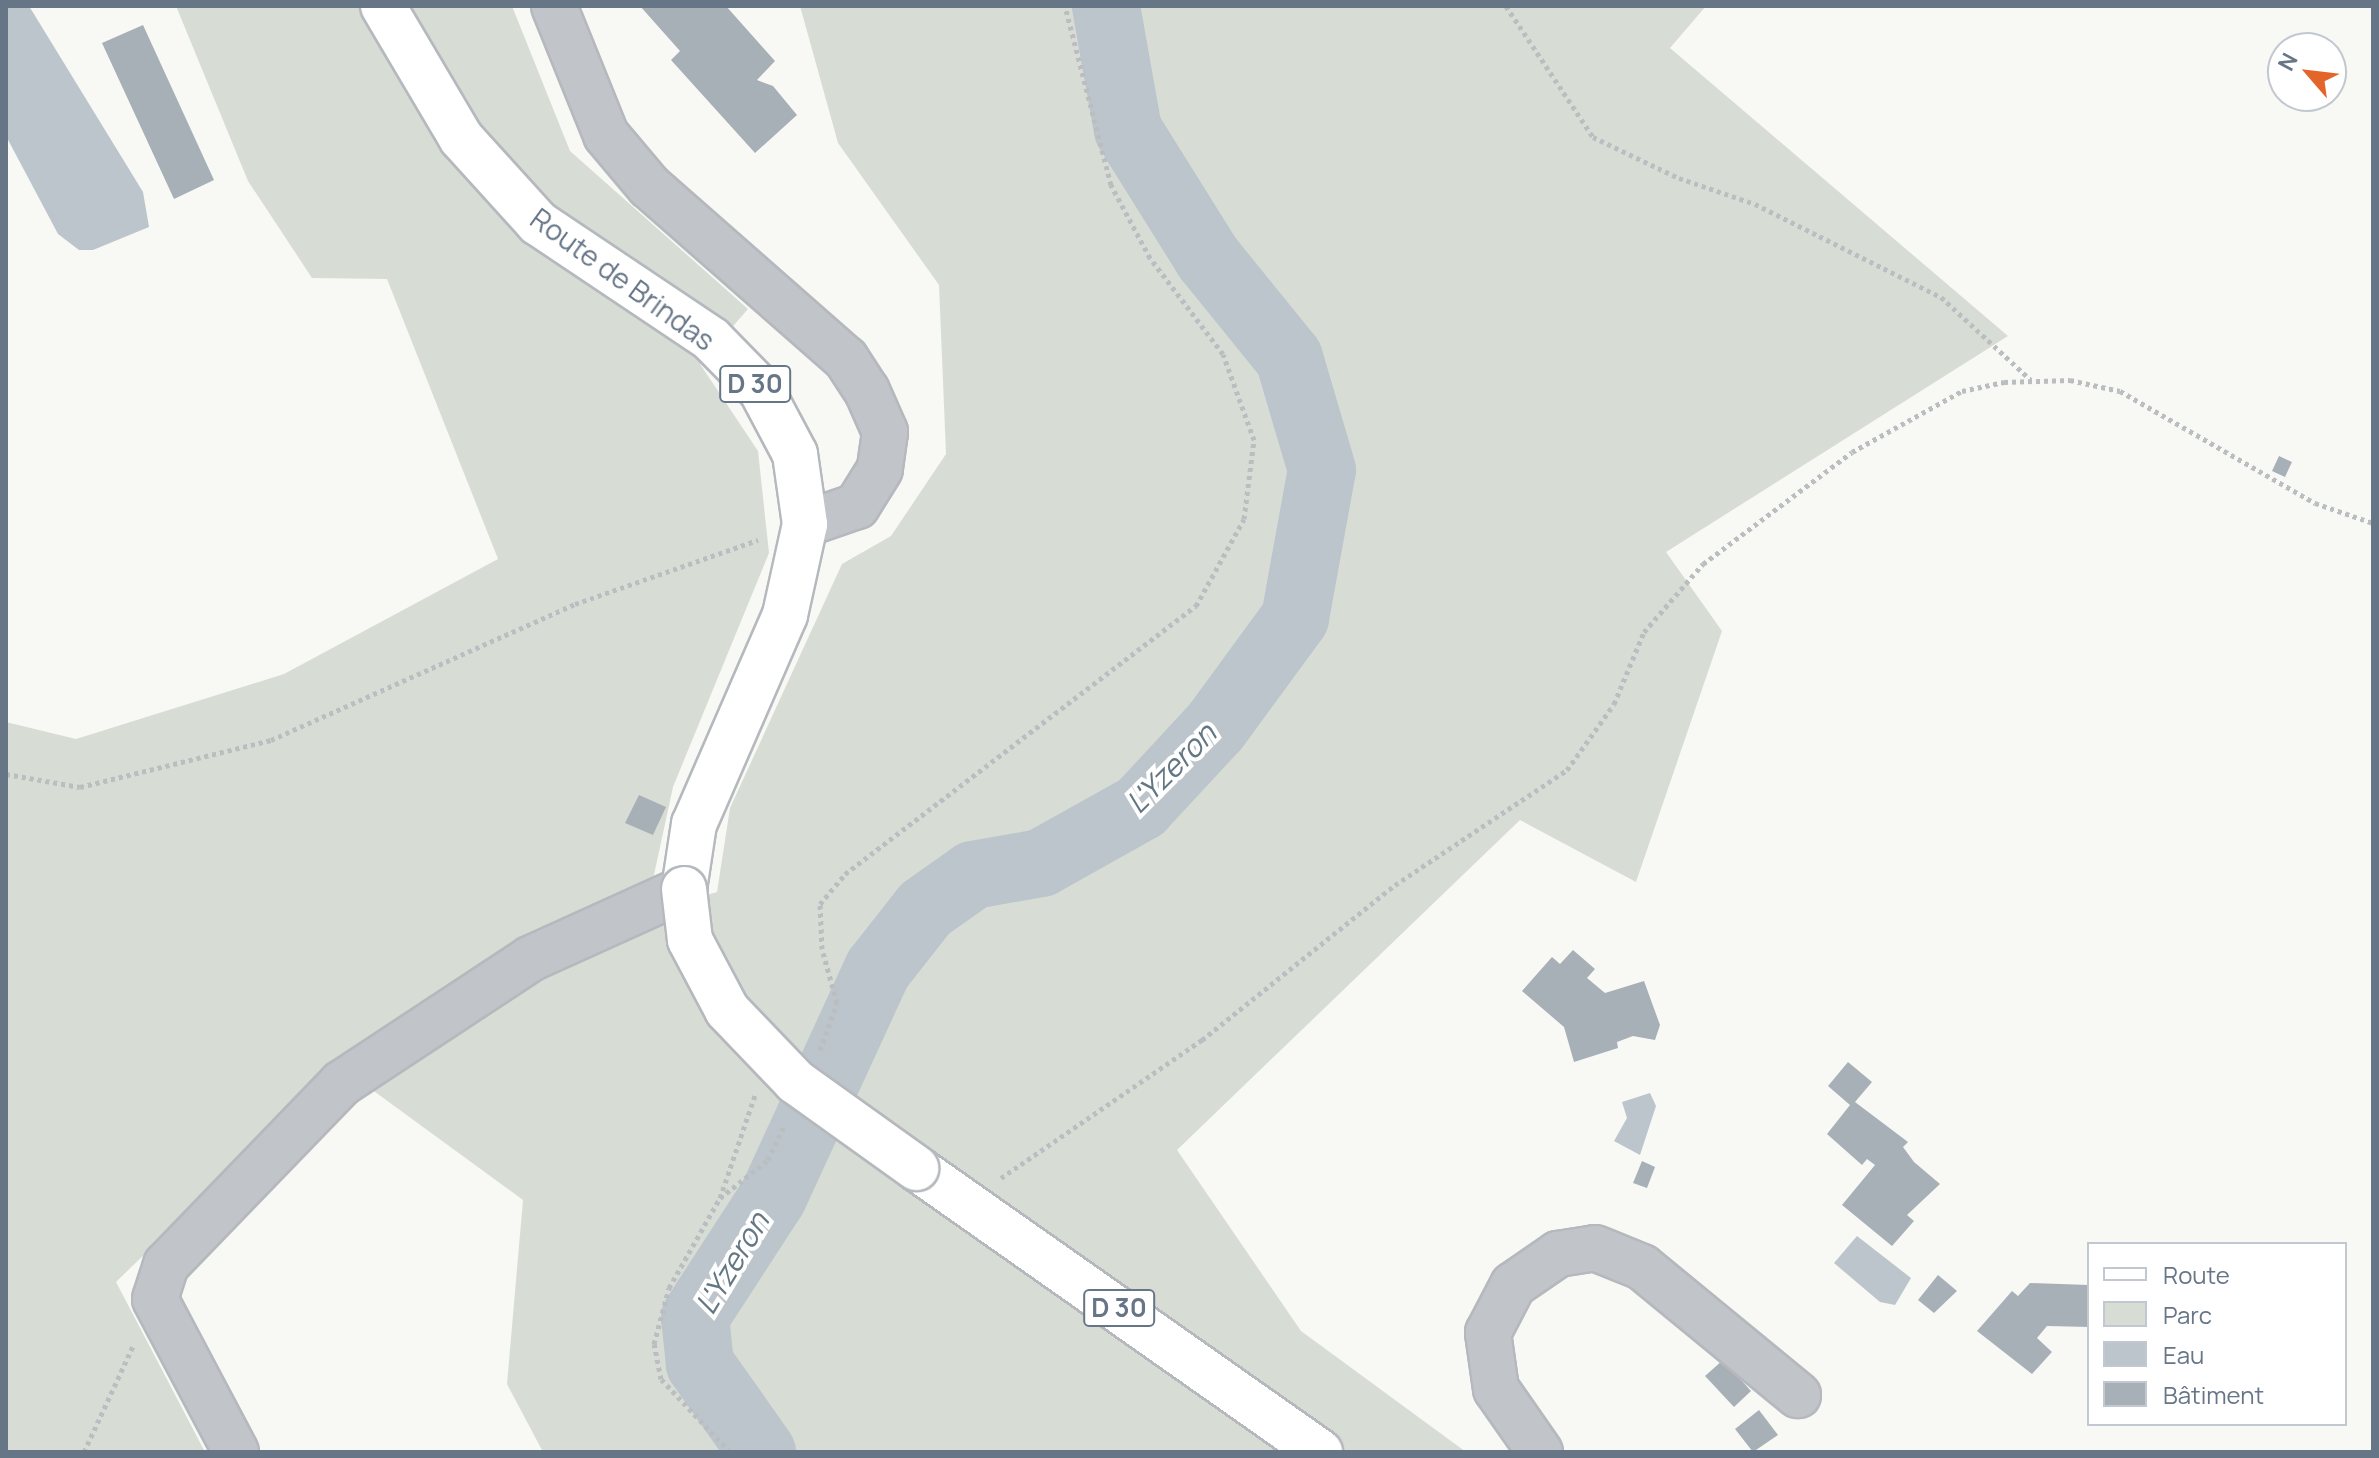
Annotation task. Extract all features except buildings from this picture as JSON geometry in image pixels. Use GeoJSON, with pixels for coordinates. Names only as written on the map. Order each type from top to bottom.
{"type":"FeatureCollection","features":[{"type":"Feature","properties":{"kind":"main road","name":"Route de Brindas"},"geometry":{"type":"LineString","coordinates":[[383,6],[461,138],[538,223],[711,339],[761,390],[795,454],[805,524],[785,615],[694,824],[684,889]]}},
{"type":"Feature","properties":{"kind":"main road","name":"D 30"},"geometry":{"type":"LineString","coordinates":[[684,889],[690,940],[727,1010],[796,1082],[1320,1452]]}},
{"type":"Feature","properties":{"kind":"street"},"geometry":{"type":"LineString","coordinates":[[554,6],[606,135],[649,186],[846,359],[867,391],[885,432],[880,469],[857,506],[805,524]]}},
{"type":"Feature","properties":{"kind":"street"},"geometry":{"type":"LineString","coordinates":[[236,1452],[155,1299],[166,1265],[190,1236],[342,1083],[530,959],[684,889]]}},
{"type":"Feature","properties":{"kind":"street"},"geometry":{"type":"LineString","coordinates":[[1540,1452],[1496,1389],[1488,1333],[1513,1285],[1558,1254],[1595,1248],[1642,1267],[1798,1395]]}},
{"type":"Feature","properties":{"kind":"path"},"geometry":{"type":"LineString","coordinates":[[818,1055],[837,1003],[822,949],[820,904],[845,874],[1196,606],[1244,519],[1254,440],[1223,354],[1150,258],[1111,185],[1065,6]]}},
{"type":"Feature","properties":{"kind":"path"},"geometry":{"type":"LineString","coordinates":[[1506,6],[1593,137],[1666,173],[1755,204],[1941,297],[2032,380]]}},
{"type":"Feature","properties":{"kind":"path"},"geometry":{"type":"LineString","coordinates":[[970,1204],[1253,1001],[1395,885],[1567,770],[1614,704],[1644,632],[1703,564],[1742,531],[1918,413],[1962,391],[2032,380],[2070,380],[2120,391],[2315,503],[2373,523]]}},
{"type":"Feature","properties":{"kind":"path"},"geometry":{"type":"LineString","coordinates":[[6,774],[80,787],[271,740],[575,604],[805,524]]}},
{"type":"Feature","properties":{"kind":"path"},"geometry":{"type":"LineString","coordinates":[[730,1452],[661,1379],[654,1344],[669,1288],[720,1198],[751,1098],[766,1088]]}},
{"type":"Feature","properties":{"kind":"path"},"geometry":{"type":"LineString","coordinates":[[720,1198],[768,1160],[786,1121]]}},
{"type":"Feature","properties":{"kind":"path"},"geometry":{"type":"LineString","coordinates":[[84,1452],[155,1299]]}},
{"type":"Feature","properties":{"kind":"green space"},"geometry":{"type":"Polygon","coordinates":[[[176,6],[512,6],[570,151],[748,309],[700,364],[758,451],[769,553],[673,787],[649,898],[340,1064],[116,1282],[205,1452],[6,1452],[6,722],[76,739],[284,674],[498,559],[387,279],[312,278],[248,181],[176,6]]]}},
{"type":"Feature","properties":{"kind":"green space"},"geometry":{"type":"Polygon","coordinates":[[[800,6],[1706,6],[1670,48],[2008,336],[1666,552],[1722,631],[1636,882],[1520,820],[1177,1150],[1301,1331],[1466,1452],[543,1452],[507,1384],[523,1200],[371,1089],[535,966],[653,910],[717,892],[730,808],[842,564],[891,536],[946,454],[939,285],[838,143],[800,6]]]}},
{"type":"Feature","properties":{"kind":"water"},"geometry":{"type":"Polygon","coordinates":[[[6,6],[29,6],[143,192],[149,227],[93,250],[79,250],[58,234],[6,136],[6,6]]]}},
{"type":"Feature","properties":{"kind":"water"},"geometry":{"type":"Polygon","coordinates":[[[1650,1093],[1656,1106],[1640,1155],[1614,1141],[1627,1118],[1622,1102],[1650,1093]]]}},
{"type":"Feature","properties":{"kind":"water"},"geometry":{"type":"Polygon","coordinates":[[[1857,1236],[1911,1278],[1895,1305],[1880,1302],[1834,1263],[1857,1236]]]}},
{"type":"Feature","properties":{"kind":"waterway","name":"L'Yzeron"},"geometry":{"type":"LineString","coordinates":[[762,1452],[700,1364],[695,1317],[773,1197],[878,969],[925,909],[973,875],[1041,863],[1141,807],[1216,726],[1295,618],[1322,470],[1289,358],[1208,258],[1128,130],[1106,6]]}}]}
